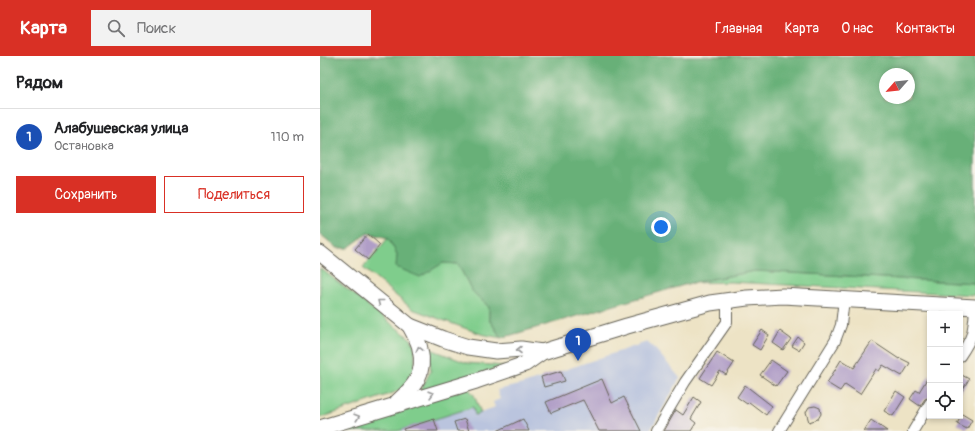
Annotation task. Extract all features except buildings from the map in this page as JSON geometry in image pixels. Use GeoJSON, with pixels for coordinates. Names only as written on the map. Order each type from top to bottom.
{"type":"FeatureCollection","features":[{"type":"Feature","properties":{"kind":"street"},"geometry":{"type":"LineString","coordinates":[[320,253],[410,326],[468,347],[496,351],[520,349],[542,352]]}},
{"type":"Feature","properties":{"kind":"street"},"geometry":{"type":"LineString","coordinates":[[320,428],[476,381],[525,364],[542,352],[680,311],[727,300],[783,296],[975,307]]}},
{"type":"Feature","properties":{"kind":"street"},"geometry":{"type":"LineString","coordinates":[[779,431],[836,341],[843,317],[844,299]]}},
{"type":"Feature","properties":{"kind":"street"},"geometry":{"type":"LineString","coordinates":[[656,431],[685,382],[726,322],[727,300]]}},
{"type":"Feature","properties":{"kind":"street"},"geometry":{"type":"LineString","coordinates":[[963,352],[970,341],[973,332],[975,310]]}},
{"type":"Feature","properties":{"kind":"street"},"geometry":{"type":"LineString","coordinates":[[393,405],[411,389],[417,381],[420,371],[420,347],[410,326]]}},
{"type":"Feature","properties":{"kind":"street"},"geometry":{"type":"LineString","coordinates":[[913,431],[927,408]]}},
{"type":"Feature","properties":{"kind":"shaded area"},"geometry":{"type":"Polygon","coordinates":[[[647,342],[656,350],[680,378],[650,431],[398,431],[473,407],[476,415],[495,407],[493,402],[500,399],[497,390],[523,384],[647,342]]]}},
{"type":"Feature","properties":{"kind":"green space"},"geometry":{"type":"Polygon","coordinates":[[[320,56],[975,56],[975,283],[755,271],[691,283],[501,338],[489,319],[489,307],[472,291],[458,264],[443,263],[420,277],[396,267],[397,254],[388,238],[368,233],[348,248],[337,248],[320,234],[320,56]]]}},
{"type":"Feature","properties":{"kind":"green space"},"geometry":{"type":"Polygon","coordinates":[[[388,238],[397,254],[443,263],[458,264],[472,291],[489,307],[489,319],[501,338],[481,334],[412,309],[363,268],[388,238]]]}},
{"type":"Feature","properties":{"kind":"green space"},"geometry":{"type":"Polygon","coordinates":[[[320,268],[411,339],[415,347],[415,371],[402,389],[320,418],[320,268]]]}},
{"type":"Feature","properties":{"kind":"green space"},"geometry":{"type":"Polygon","coordinates":[[[755,271],[975,283],[975,295],[730,282],[691,283],[755,271]]]}},
{"type":"Feature","properties":{"kind":"green space"},"geometry":{"type":"Polygon","coordinates":[[[428,348],[467,363],[504,366],[419,394],[431,370],[428,348]]]}},
{"type":"Feature","properties":{"kind":"green space"},"geometry":{"type":"Polygon","coordinates":[[[468,388],[474,395],[481,413],[475,415],[473,407],[398,431],[333,431],[468,388]]]}},
{"type":"Feature","properties":{"kind":"place","name":"Алабушевская улица"},"geometry":{"type":"Point","coordinates":[578,361]}}]}
